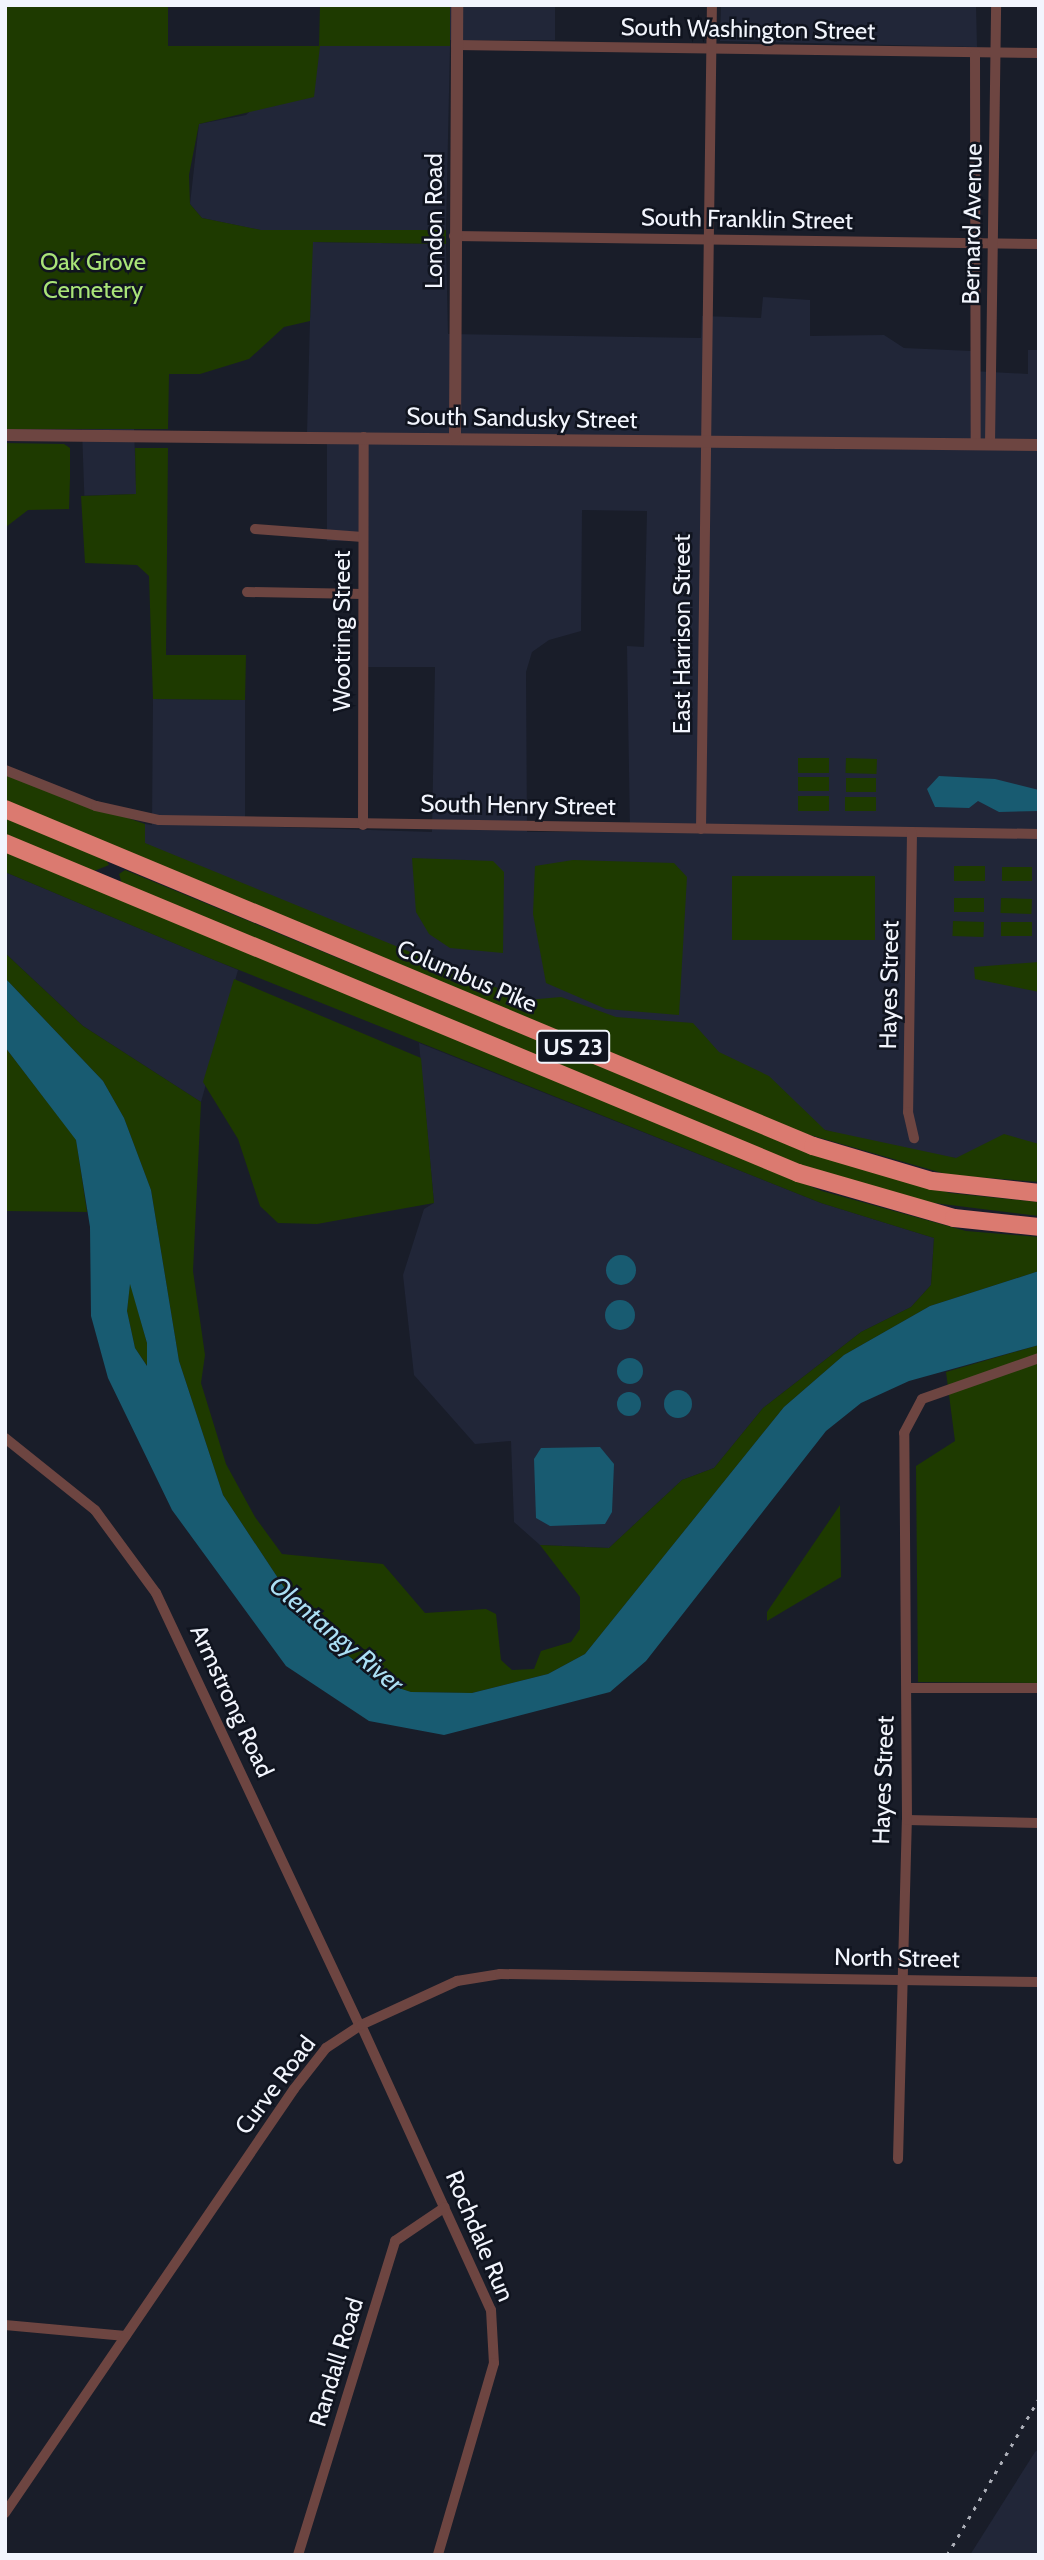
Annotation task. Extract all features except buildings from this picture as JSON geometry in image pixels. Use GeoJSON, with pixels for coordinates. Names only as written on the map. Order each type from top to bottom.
{"type":"FeatureCollection","features":[{"type":"Feature","properties":{"kind":"highway","name":"Columbus Pike"},"geometry":{"type":"LineString","coordinates":[[5,809],[813,1146],[932,1181],[1039,1194]]}},
{"type":"Feature","properties":{"kind":"highway","name":"US 23"},"geometry":{"type":"LineString","coordinates":[[5,843],[798,1173],[954,1218],[1039,1227]]}},
{"type":"Feature","properties":{"kind":"street","name":"London Road"},"geometry":{"type":"LineString","coordinates":[[455,438],[457,5]]}},
{"type":"Feature","properties":{"kind":"street","name":"East Harrison Street"},"geometry":{"type":"LineString","coordinates":[[701,829],[712,5]]}},
{"type":"Feature","properties":{"kind":"street","name":"Bernard Avenue"},"geometry":{"type":"LineString","coordinates":[[990,444],[996,5]]}},
{"type":"Feature","properties":{"kind":"street","name":"South Washington Street"},"geometry":{"type":"LineString","coordinates":[[456,45],[1039,53]]}},
{"type":"Feature","properties":{"kind":"street","name":"Bernard Avenue"},"geometry":{"type":"LineString","coordinates":[[975,54],[976,444]]}},
{"type":"Feature","properties":{"kind":"street","name":"South Franklin Street"},"geometry":{"type":"LineString","coordinates":[[454,236],[1039,244]]}},
{"type":"Feature","properties":{"kind":"street","name":"South Sandusky Street"},"geometry":{"type":"LineString","coordinates":[[5,435],[1039,445]]}},
{"type":"Feature","properties":{"kind":"street","name":"Wootring Street"},"geometry":{"type":"LineString","coordinates":[[363,824],[364,437]]}},
{"type":"Feature","properties":{"kind":"street"},"geometry":{"type":"LineString","coordinates":[[255,529],[363,537]]}},
{"type":"Feature","properties":{"kind":"street"},"geometry":{"type":"LineString","coordinates":[[247,592],[363,594]]}},
{"type":"Feature","properties":{"kind":"street","name":"South Henry Street"},"geometry":{"type":"LineString","coordinates":[[5,770],[142,817],[363,824],[1039,834]]}},
{"type":"Feature","properties":{"kind":"street","name":"Hayes Street"},"geometry":{"type":"LineString","coordinates":[[912,832],[908,1112],[914,1138]]}},
{"type":"Feature","properties":{"kind":"street","name":"Hayes Street"},"geometry":{"type":"LineString","coordinates":[[898,2159],[898,1978],[907,1820],[904,1433],[915,1405],[959,1382],[1039,1358]]}},
{"type":"Feature","properties":{"kind":"street","name":"Armstrong Road"},"geometry":{"type":"LineString","coordinates":[[5,1438],[95,1510],[152,1585],[360,2025]]}},
{"type":"Feature","properties":{"kind":"street"},"geometry":{"type":"LineString","coordinates":[[907,1688],[1039,1688]]}},
{"type":"Feature","properties":{"kind":"street"},"geometry":{"type":"LineString","coordinates":[[907,1820],[1039,1823]]}},
{"type":"Feature","properties":{"kind":"street","name":"Curve Road"},"geometry":{"type":"LineString","coordinates":[[5,2513],[310,2067],[360,2025],[457,1981],[484,1975],[754,1977]]}},
{"type":"Feature","properties":{"kind":"street","name":"North Street"},"geometry":{"type":"LineString","coordinates":[[754,1977],[1039,1982]]}},
{"type":"Feature","properties":{"kind":"street","name":"Rochdale Run"},"geometry":{"type":"LineString","coordinates":[[360,2025],[491,2309],[495,2334],[494,2363],[438,2555]]}},
{"type":"Feature","properties":{"kind":"street","name":"Randall Road"},"geometry":{"type":"LineString","coordinates":[[298,2555],[395,2241],[445,2207]]}},
{"type":"Feature","properties":{"kind":"street"},"geometry":{"type":"LineString","coordinates":[[5,2325],[126,2336]]}},
{"type":"Feature","properties":{"kind":"shaded area"},"geometry":{"type":"Polygon","coordinates":[[[450,5],[555,5],[555,40],[450,40],[450,5]]]}},
{"type":"Feature","properties":{"kind":"shaded area"},"geometry":{"type":"Polygon","coordinates":[[[721,5],[976,5],[977,47],[720,41],[721,5]]]}},
{"type":"Feature","properties":{"kind":"shaded area"},"geometry":{"type":"Polygon","coordinates":[[[320,46],[450,46],[446,230],[260,230],[202,218],[190,204],[199,124],[246,115],[320,46]]]}},
{"type":"Feature","properties":{"kind":"shaded area"},"geometry":{"type":"Polygon","coordinates":[[[312,242],[446,244],[448,334],[701,338],[702,316],[761,318],[763,297],[810,300],[810,336],[884,335],[904,348],[971,351],[972,371],[1028,374],[1028,350],[1039,350],[1039,1167],[910,1153],[825,1130],[144,843],[145,824],[152,825],[153,699],[245,700],[245,826],[432,832],[435,667],[366,667],[364,541],[327,541],[327,434],[307,434],[312,242]],[[582,510],[581,631],[549,640],[532,652],[526,672],[527,832],[630,832],[627,646],[644,647],[647,511],[582,510]]]}},
{"type":"Feature","properties":{"kind":"shaded area"},"geometry":{"type":"Polygon","coordinates":[[[134,428],[136,494],[84,496],[82,430],[134,428]]]}},
{"type":"Feature","properties":{"kind":"shaded area"},"geometry":{"type":"Polygon","coordinates":[[[5,872],[238,970],[201,1102],[83,1026],[5,953],[5,872]]]}},
{"type":"Feature","properties":{"kind":"shaded area"},"geometry":{"type":"Polygon","coordinates":[[[419,1043],[821,1203],[934,1238],[931,1285],[911,1307],[861,1332],[763,1408],[714,1468],[682,1480],[609,1548],[540,1545],[514,1522],[511,1441],[475,1444],[414,1375],[403,1275],[424,1209],[434,1203],[419,1043]]]}},
{"type":"Feature","properties":{"kind":"shaded area"},"geometry":{"type":"Polygon","coordinates":[[[1039,2449],[1039,2555],[970,2555],[1035,2452],[1039,2449]]]}},
{"type":"Feature","properties":{"kind":"green space","name":"Oak Grove Cemetery"},"geometry":{"type":"Polygon","coordinates":[[[5,5],[168,5],[168,46],[319,46],[320,5],[450,5],[450,46],[320,46],[314,97],[199,124],[189,175],[190,204],[202,218],[261,230],[446,230],[446,244],[313,242],[310,321],[284,327],[249,359],[200,374],[169,374],[168,429],[5,429],[5,5]]]}},
{"type":"Feature","properties":{"kind":"green space"},"geometry":{"type":"Polygon","coordinates":[[[5,443],[64,444],[70,448],[70,478],[69,509],[28,510],[6,527],[5,742],[5,443]]]}},
{"type":"Feature","properties":{"kind":"green space"},"geometry":{"type":"Polygon","coordinates":[[[135,448],[168,448],[166,655],[246,655],[245,700],[153,699],[149,576],[137,565],[85,563],[81,496],[136,494],[135,448]]]}},
{"type":"Feature","properties":{"kind":"green space"},"geometry":{"type":"Polygon","coordinates":[[[798,758],[829,758],[829,773],[798,773],[798,758]]]}},
{"type":"Feature","properties":{"kind":"green space"},"geometry":{"type":"Polygon","coordinates":[[[846,758],[877,759],[876,774],[845,773],[846,758]]]}},
{"type":"Feature","properties":{"kind":"green space"},"geometry":{"type":"Polygon","coordinates":[[[5,775],[145,824],[145,843],[527,1000],[561,997],[616,1017],[693,1023],[719,1052],[769,1076],[825,1130],[956,1158],[1004,1134],[1039,1144],[1039,1182],[949,1175],[796,1131],[5,800],[5,775]]]}},
{"type":"Feature","properties":{"kind":"green space"},"geometry":{"type":"Polygon","coordinates":[[[798,777],[829,777],[829,791],[798,791],[798,777]]]}},
{"type":"Feature","properties":{"kind":"green space"},"geometry":{"type":"Polygon","coordinates":[[[846,778],[876,778],[876,792],[846,792],[846,778]]]}},
{"type":"Feature","properties":{"kind":"green space"},"geometry":{"type":"Polygon","coordinates":[[[798,796],[829,796],[829,811],[798,811],[798,796]]]}},
{"type":"Feature","properties":{"kind":"green space"},"geometry":{"type":"Polygon","coordinates":[[[845,797],[876,797],[876,811],[845,811],[845,797]]]}},
{"type":"Feature","properties":{"kind":"green space"},"geometry":{"type":"Polygon","coordinates":[[[5,816],[105,858],[109,865],[94,871],[5,835],[5,816]]]}},
{"type":"Feature","properties":{"kind":"green space"},"geometry":{"type":"Polygon","coordinates":[[[5,852],[822,1191],[966,1231],[1039,1237],[1039,1271],[930,1306],[844,1355],[784,1407],[585,1654],[548,1674],[472,1693],[411,1692],[383,1683],[309,1625],[223,1495],[179,1361],[151,1190],[124,1118],[103,1081],[5,978],[5,953],[83,1026],[201,1102],[193,1271],[205,1355],[201,1383],[226,1464],[255,1517],[282,1554],[383,1564],[425,1613],[486,1609],[496,1614],[501,1660],[512,1670],[534,1669],[541,1651],[571,1642],[580,1629],[580,1597],[540,1545],[609,1548],[682,1480],[714,1468],[763,1408],[861,1332],[911,1307],[931,1285],[934,1238],[821,1203],[214,960],[5,872],[5,852]]]}},
{"type":"Feature","properties":{"kind":"green space"},"geometry":{"type":"Polygon","coordinates":[[[412,858],[493,861],[504,872],[503,953],[450,948],[429,934],[416,912],[412,858]]]}},
{"type":"Feature","properties":{"kind":"green space"},"geometry":{"type":"Polygon","coordinates":[[[573,860],[674,863],[687,877],[679,1015],[606,1009],[546,983],[533,914],[535,866],[573,860]]]}},
{"type":"Feature","properties":{"kind":"green space"},"geometry":{"type":"Polygon","coordinates":[[[954,866],[985,866],[985,881],[954,881],[954,866]]]}},
{"type":"Feature","properties":{"kind":"green space"},"geometry":{"type":"Polygon","coordinates":[[[1002,867],[1032,867],[1032,881],[1002,881],[1002,867]]]}},
{"type":"Feature","properties":{"kind":"green space"},"geometry":{"type":"Polygon","coordinates":[[[125,870],[796,1147],[950,1193],[1039,1202],[1039,1216],[902,1199],[781,1160],[122,884],[119,874],[125,870]]]}},
{"type":"Feature","properties":{"kind":"green space"},"geometry":{"type":"Polygon","coordinates":[[[732,876],[875,876],[875,940],[732,940],[732,876]]]}},
{"type":"Feature","properties":{"kind":"green space"},"geometry":{"type":"Polygon","coordinates":[[[954,898],[984,898],[984,912],[954,912],[954,898]]]}},
{"type":"Feature","properties":{"kind":"green space"},"geometry":{"type":"Polygon","coordinates":[[[1001,898],[1032,899],[1031,914],[1000,913],[1001,898]]]}},
{"type":"Feature","properties":{"kind":"green space"},"geometry":{"type":"Polygon","coordinates":[[[953,921],[984,922],[983,937],[952,936],[953,921]]]}},
{"type":"Feature","properties":{"kind":"green space"},"geometry":{"type":"Polygon","coordinates":[[[1001,922],[1032,922],[1032,936],[1001,936],[1001,922]]]}},
{"type":"Feature","properties":{"kind":"green space"},"geometry":{"type":"Polygon","coordinates":[[[1039,962],[1039,992],[975,979],[974,967],[1039,962]]]}},
{"type":"Feature","properties":{"kind":"green space"},"geometry":{"type":"Polygon","coordinates":[[[234,979],[421,1058],[434,1203],[317,1224],[278,1223],[260,1206],[238,1139],[203,1082],[234,979]]]}},
{"type":"Feature","properties":{"kind":"green space"},"geometry":{"type":"Polygon","coordinates":[[[5,1047],[76,1139],[87,1212],[5,1211],[5,1047]]]}},
{"type":"Feature","properties":{"kind":"green space"},"geometry":{"type":"Polygon","coordinates":[[[130,1282],[147,1343],[148,1367],[135,1348],[127,1311],[130,1282]]]}},
{"type":"Feature","properties":{"kind":"green space"},"geometry":{"type":"Polygon","coordinates":[[[1039,1345],[1039,1683],[918,1682],[916,1466],[955,1441],[946,1372],[1039,1345]]]}},
{"type":"Feature","properties":{"kind":"green space"},"geometry":{"type":"Polygon","coordinates":[[[840,1505],[841,1577],[767,1621],[767,1612],[840,1505]]]}},
{"type":"Feature","properties":{"kind":"water"},"geometry":{"type":"Polygon","coordinates":[[[939,776],[995,779],[1039,790],[1039,811],[999,812],[978,801],[969,808],[935,807],[927,789],[939,776]]]}},
{"type":"Feature","properties":{"kind":"water"},"geometry":{"type":"Polygon","coordinates":[[[5,978],[103,1081],[124,1118],[151,1190],[179,1361],[223,1495],[309,1625],[383,1683],[411,1692],[472,1693],[548,1674],[585,1654],[784,1407],[844,1355],[930,1306],[1039,1271],[1039,1345],[909,1381],[861,1403],[826,1431],[646,1661],[610,1692],[444,1735],[369,1721],[286,1666],[172,1510],[108,1378],[91,1316],[90,1227],[76,1140],[5,1047],[5,978]],[[130,1284],[127,1311],[135,1348],[147,1366],[147,1343],[130,1284]]]}},
{"type":"Feature","properties":{"kind":"water"},"geometry":{"type":"Polygon","coordinates":[[[621,1255],[627,1256],[635,1264],[635,1276],[627,1284],[621,1285],[615,1284],[607,1276],[606,1270],[607,1264],[615,1256],[621,1255]]]}},
{"type":"Feature","properties":{"kind":"water"},"geometry":{"type":"Polygon","coordinates":[[[620,1300],[626,1301],[634,1309],[634,1321],[626,1329],[620,1330],[614,1329],[606,1321],[605,1315],[606,1309],[614,1301],[620,1300]]]}},
{"type":"Feature","properties":{"kind":"water"},"geometry":{"type":"Polygon","coordinates":[[[630,1358],[639,1362],[643,1371],[639,1380],[630,1384],[621,1380],[617,1371],[621,1362],[630,1358]]]}},
{"type":"Feature","properties":{"kind":"water"},"geometry":{"type":"Polygon","coordinates":[[[678,1390],[688,1394],[692,1404],[688,1414],[678,1418],[668,1414],[664,1404],[668,1394],[678,1390]]]}},
{"type":"Feature","properties":{"kind":"water"},"geometry":{"type":"Polygon","coordinates":[[[624,1392],[634,1392],[641,1399],[641,1409],[634,1416],[624,1416],[617,1409],[617,1399],[624,1392]]]}},
{"type":"Feature","properties":{"kind":"water"},"geometry":{"type":"Polygon","coordinates":[[[600,1447],[614,1464],[612,1512],[605,1524],[550,1526],[536,1518],[534,1459],[541,1448],[600,1447]]]}},
{"type":"Feature","properties":{"kind":"railway"},"geometry":{"type":"LineString","coordinates":[[947,2555],[1039,2398]]}},
{"type":"Feature","properties":{"kind":"water label","name":"Olentangy River"},"geometry":{"type":"Point","coordinates":[336,1635]}}]}
